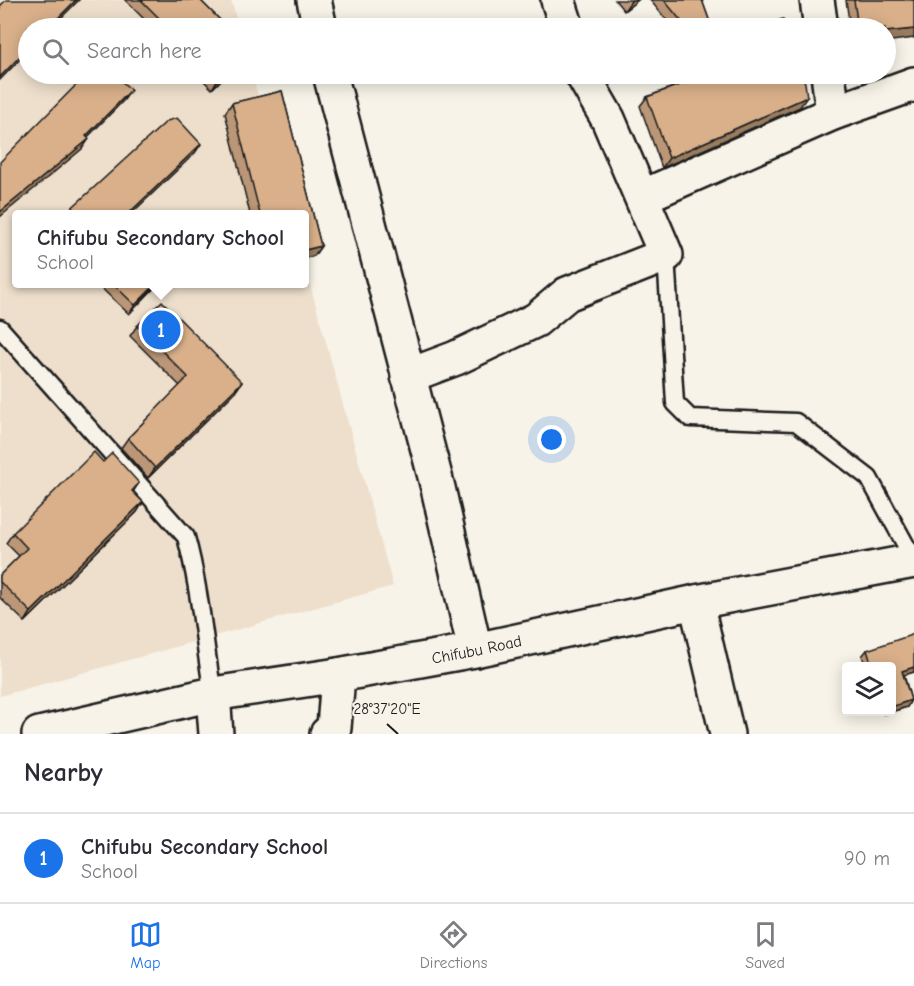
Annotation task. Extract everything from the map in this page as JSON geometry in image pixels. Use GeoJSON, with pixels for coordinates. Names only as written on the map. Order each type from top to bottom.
{"type":"FeatureCollection","features":[{"type":"Feature","properties":{"kind":"street"},"geometry":{"type":"LineString","coordinates":[[314,0],[318,18]]}},
{"type":"Feature","properties":{"kind":"street"},"geometry":{"type":"LineString","coordinates":[[558,0],[564,18]]}},
{"type":"Feature","properties":{"kind":"street"},"geometry":{"type":"LineString","coordinates":[[817,0],[820,18]]}},
{"type":"Feature","properties":{"kind":"street"},"geometry":{"type":"LineString","coordinates":[[333,84],[438,488],[476,650]]}},
{"type":"Feature","properties":{"kind":"street"},"geometry":{"type":"LineString","coordinates":[[408,376],[456,358],[536,320],[567,294],[666,255],[608,119],[588,84]]}},
{"type":"Feature","properties":{"kind":"street"},"geometry":{"type":"LineString","coordinates":[[829,84],[833,112]]}},
{"type":"Feature","properties":{"kind":"street"},"geometry":{"type":"LineString","coordinates":[[642,197],[833,112],[914,84]]}},
{"type":"Feature","properties":{"kind":"street","name":"Chifubu Road"},"geometry":{"type":"LineString","coordinates":[[39,734],[213,694],[338,675],[476,650],[696,602],[914,561]]}},
{"type":"Feature","properties":{"kind":"street"},"geometry":{"type":"LineString","coordinates":[[696,602],[727,734]]}},
{"type":"Feature","properties":{"kind":"street"},"geometry":{"type":"LineString","coordinates":[[327,734],[334,728],[338,675]]}},
{"type":"Feature","properties":{"kind":"street"},"geometry":{"type":"LineString","coordinates":[[213,694],[216,734]]}},
{"type":"Feature","properties":{"kind":"lane"},"geometry":{"type":"LineString","coordinates":[[666,255],[675,403],[690,418],[796,422],[869,478],[914,561]]}},
{"type":"Feature","properties":{"kind":"lane"},"geometry":{"type":"LineString","coordinates":[[0,328],[186,537],[197,575],[202,626],[213,694]]}},
{"type":"Feature","properties":{"kind":"shaded area"},"geometry":{"type":"Polygon","coordinates":[[[0,0],[231,0],[236,18],[18,18],[18,84],[255,84],[290,210],[12,210],[12,288],[309,288],[309,281],[393,586],[0,696],[0,0]]]}},
{"type":"Feature","properties":{"kind":"building"},"geometry":{"type":"Polygon","coordinates":[[[6,0],[76,0],[58,18],[18,18],[18,58],[0,77],[0,6],[6,0]]]}},
{"type":"Feature","properties":{"kind":"building"},"geometry":{"type":"Polygon","coordinates":[[[141,0],[200,0],[218,18],[159,18],[141,0]]]}},
{"type":"Feature","properties":{"kind":"building"},"geometry":{"type":"Polygon","coordinates":[[[664,0],[702,0],[708,18],[679,18],[664,0]]]}},
{"type":"Feature","properties":{"kind":"building"},"geometry":{"type":"Polygon","coordinates":[[[854,0],[914,0],[914,29],[896,31],[896,18],[857,18],[854,0]]]}},
{"type":"Feature","properties":{"kind":"building"},"geometry":{"type":"Polygon","coordinates":[[[77,84],[125,84],[131,90],[86,136],[89,139],[0,212],[0,162],[77,84]]]}},
{"type":"Feature","properties":{"kind":"building"},"geometry":{"type":"Polygon","coordinates":[[[682,84],[805,84],[807,97],[669,158],[647,97],[682,84]]]}},
{"type":"Feature","properties":{"kind":"building"},"geometry":{"type":"Polygon","coordinates":[[[282,91],[321,246],[309,249],[309,210],[259,210],[232,103],[282,91]]]}},
{"type":"Feature","properties":{"kind":"building"},"geometry":{"type":"Polygon","coordinates":[[[177,118],[201,144],[132,210],[69,210],[167,121],[177,118]]]}},
{"type":"Feature","properties":{"kind":"building"},"geometry":{"type":"Polygon","coordinates":[[[117,288],[152,288],[135,305],[117,288]]]}},
{"type":"Feature","properties":{"kind":"building"},"geometry":{"type":"Polygon","coordinates":[[[162,301],[242,382],[155,468],[128,438],[188,377],[137,326],[162,301]]]}},
{"type":"Feature","properties":{"kind":"building"},"geometry":{"type":"Polygon","coordinates":[[[94,452],[103,462],[112,453],[139,483],[132,491],[143,502],[31,612],[0,582],[0,575],[27,548],[13,533],[94,452]]]}},
{"type":"Feature","properties":{"kind":"building"},"geometry":{"type":"Polygon","coordinates":[[[914,634],[914,667],[902,671],[911,700],[896,705],[896,662],[871,662],[867,650],[914,634]]]}},
{"type":"Feature","properties":{"kind":"place","name":"Chifubu Secondary School"},"geometry":{"type":"Point","coordinates":[161,330]}}]}
